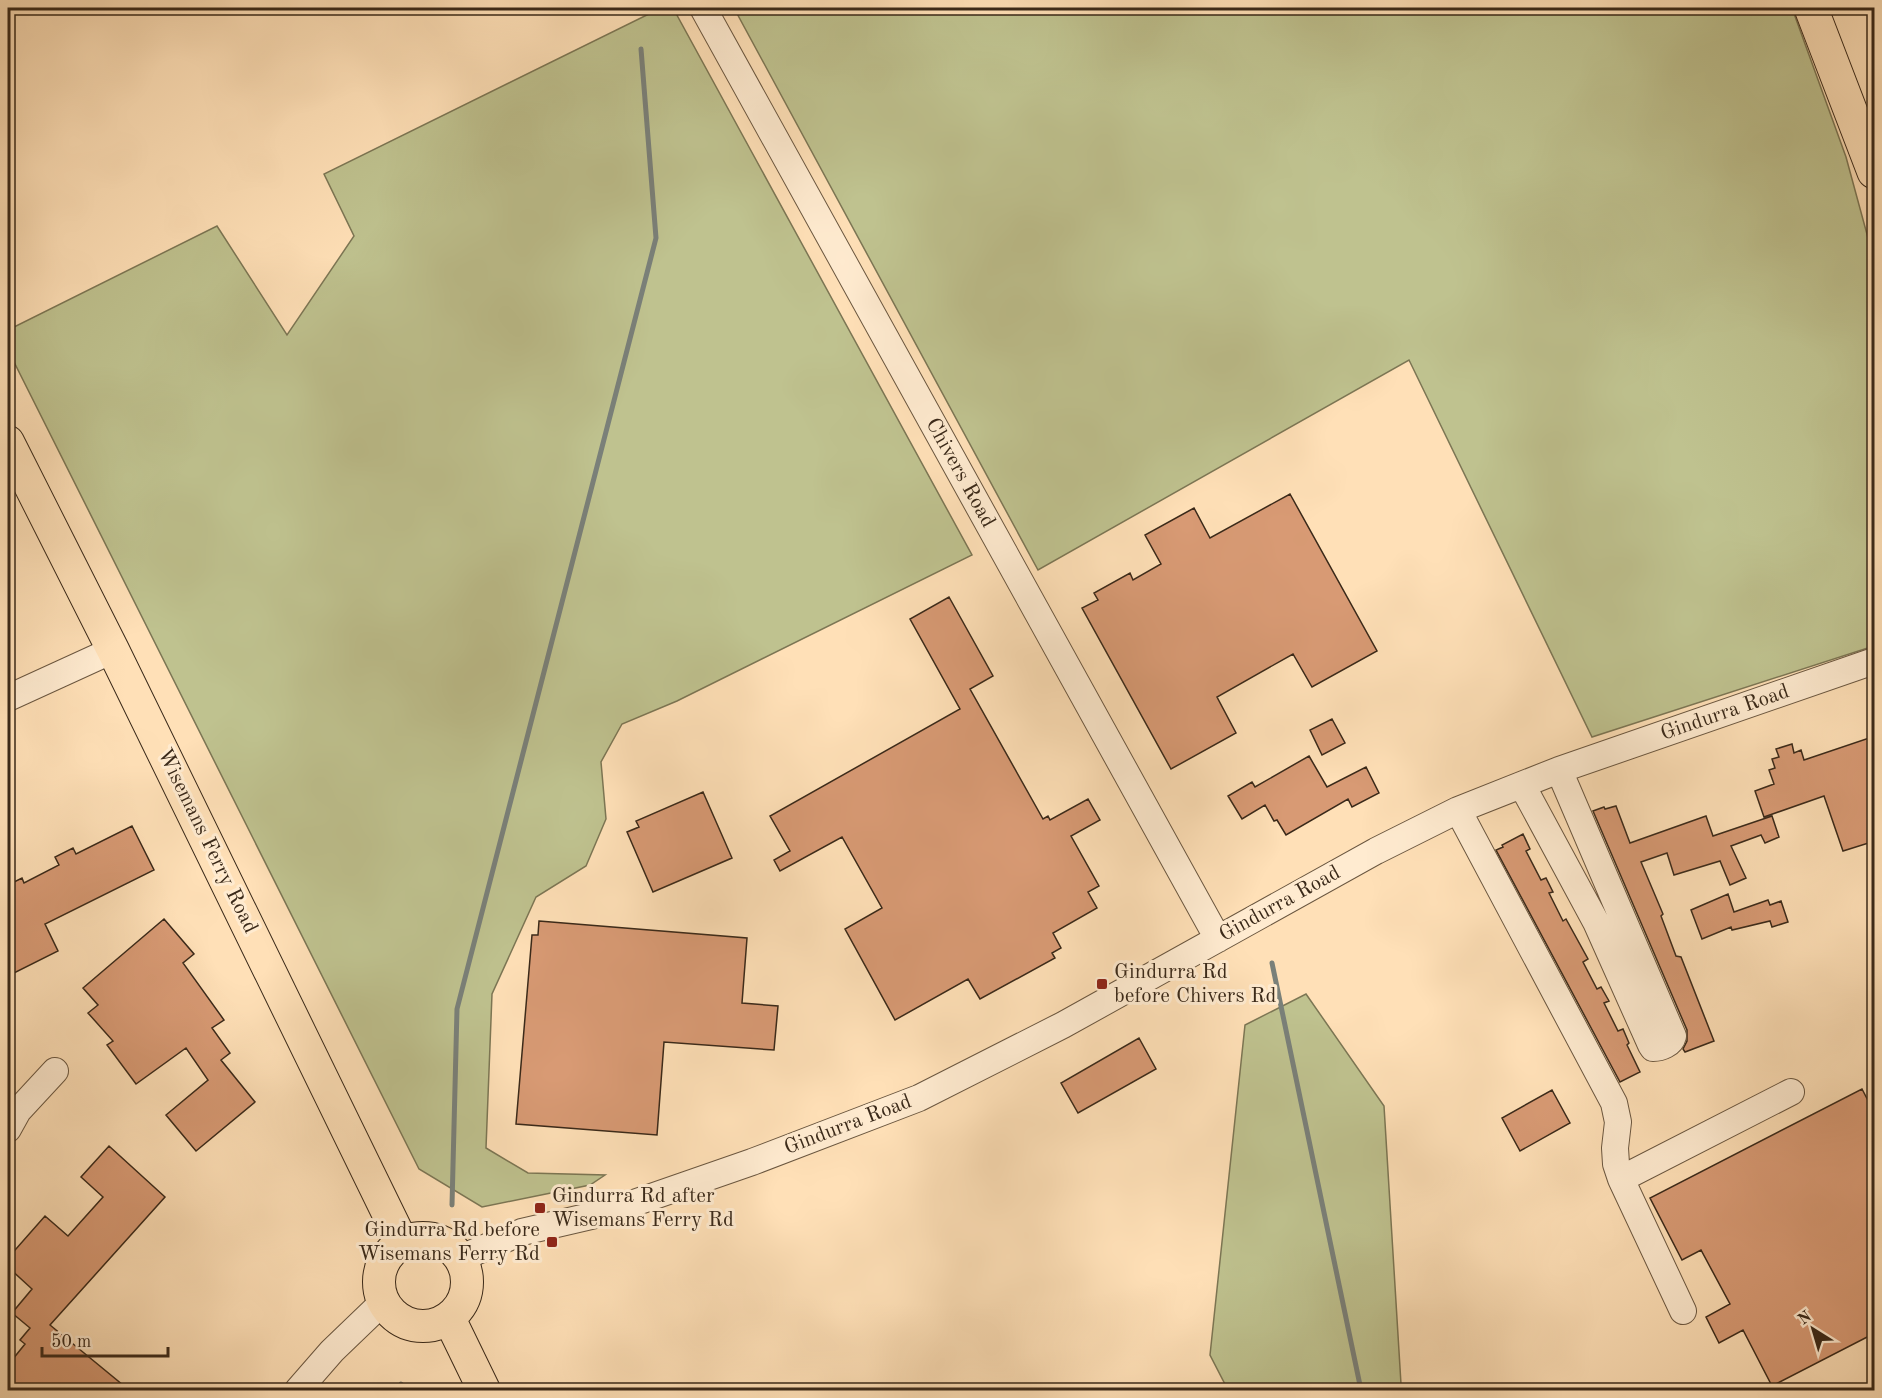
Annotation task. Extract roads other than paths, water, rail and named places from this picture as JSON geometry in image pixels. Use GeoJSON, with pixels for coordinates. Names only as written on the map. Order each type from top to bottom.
{"type":"FeatureCollection","features":[{"type":"Feature","properties":{"kind":"highway"},"geometry":{"type":"LineString","coordinates":[[1811,8],[1875,172]]}},
{"type":"Feature","properties":{"kind":"main road","name":"Wisemans Ferry Road"},"geometry":{"type":"LineString","coordinates":[[8,442],[113,650],[402,1242]]}},
{"type":"Feature","properties":{"kind":"main road"},"geometry":{"type":"LineString","coordinates":[[428,1237],[452,1248],[460,1258],[466,1270],[466,1290],[458,1308],[449,1318],[426,1326],[413,1325],[401,1321],[383,1302],[378,1289],[378,1275],[391,1250],[402,1242],[428,1237]]}},
{"type":"Feature","properties":{"kind":"main road"},"geometry":{"type":"LineString","coordinates":[[449,1318],[484,1390]]}},
{"type":"Feature","properties":{"kind":"street","name":"Chivers Road"},"geometry":{"type":"LineString","coordinates":[[704,8],[1218,939]]}},
{"type":"Feature","properties":{"kind":"street"},"geometry":{"type":"LineString","coordinates":[[8,698],[113,650]]}},
{"type":"Feature","properties":{"kind":"street","name":"Gindurra Road"},"geometry":{"type":"LineString","coordinates":[[460,1258],[522,1232],[608,1212],[752,1162],[919,1098],[1063,1025],[1376,851],[1458,810],[1559,770],[1875,661]]}},
{"type":"Feature","properties":{"kind":"street"},"geometry":{"type":"LineString","coordinates":[[1522,785],[1596,922],[1651,1045],[1657,1048],[1668,1044],[1673,1036],[1559,770]]}},
{"type":"Feature","properties":{"kind":"street"},"geometry":{"type":"LineString","coordinates":[[1458,810],[1614,1102],[1618,1122],[1616,1164],[1683,1311]]}},
{"type":"Feature","properties":{"kind":"street"},"geometry":{"type":"LineString","coordinates":[[8,1129],[18,1111],[55,1071]]}},
{"type":"Feature","properties":{"kind":"street"},"geometry":{"type":"LineString","coordinates":[[1621,1179],[1791,1092]]}},
{"type":"Feature","properties":{"kind":"street"},"geometry":{"type":"LineString","coordinates":[[298,1390],[332,1351],[383,1302]]}},
{"type":"Feature","properties":{"kind":"waterway"},"geometry":{"type":"LineString","coordinates":[[452,1205],[457,1009],[656,238],[641,49]]}},
{"type":"Feature","properties":{"kind":"waterway"},"geometry":{"type":"LineString","coordinates":[[1272,963],[1361,1390]]}},
{"type":"Feature","properties":{"kind":"waterway"},"geometry":{"type":"LineString","coordinates":[[399,1390],[401,1384]]}},
{"type":"Feature","properties":{"kind":"place","name":"Gindurra Rd before Chivers Rd"},"geometry":{"type":"Point","coordinates":[1102,984]}},
{"type":"Feature","properties":{"kind":"place","name":"Gindurra Rd after Wisemans Ferry Rd"},"geometry":{"type":"Point","coordinates":[540,1208]}},
{"type":"Feature","properties":{"kind":"place","name":"Gindurra Rd before Wisemans Ferry Rd"},"geometry":{"type":"Point","coordinates":[552,1242]}}]}
